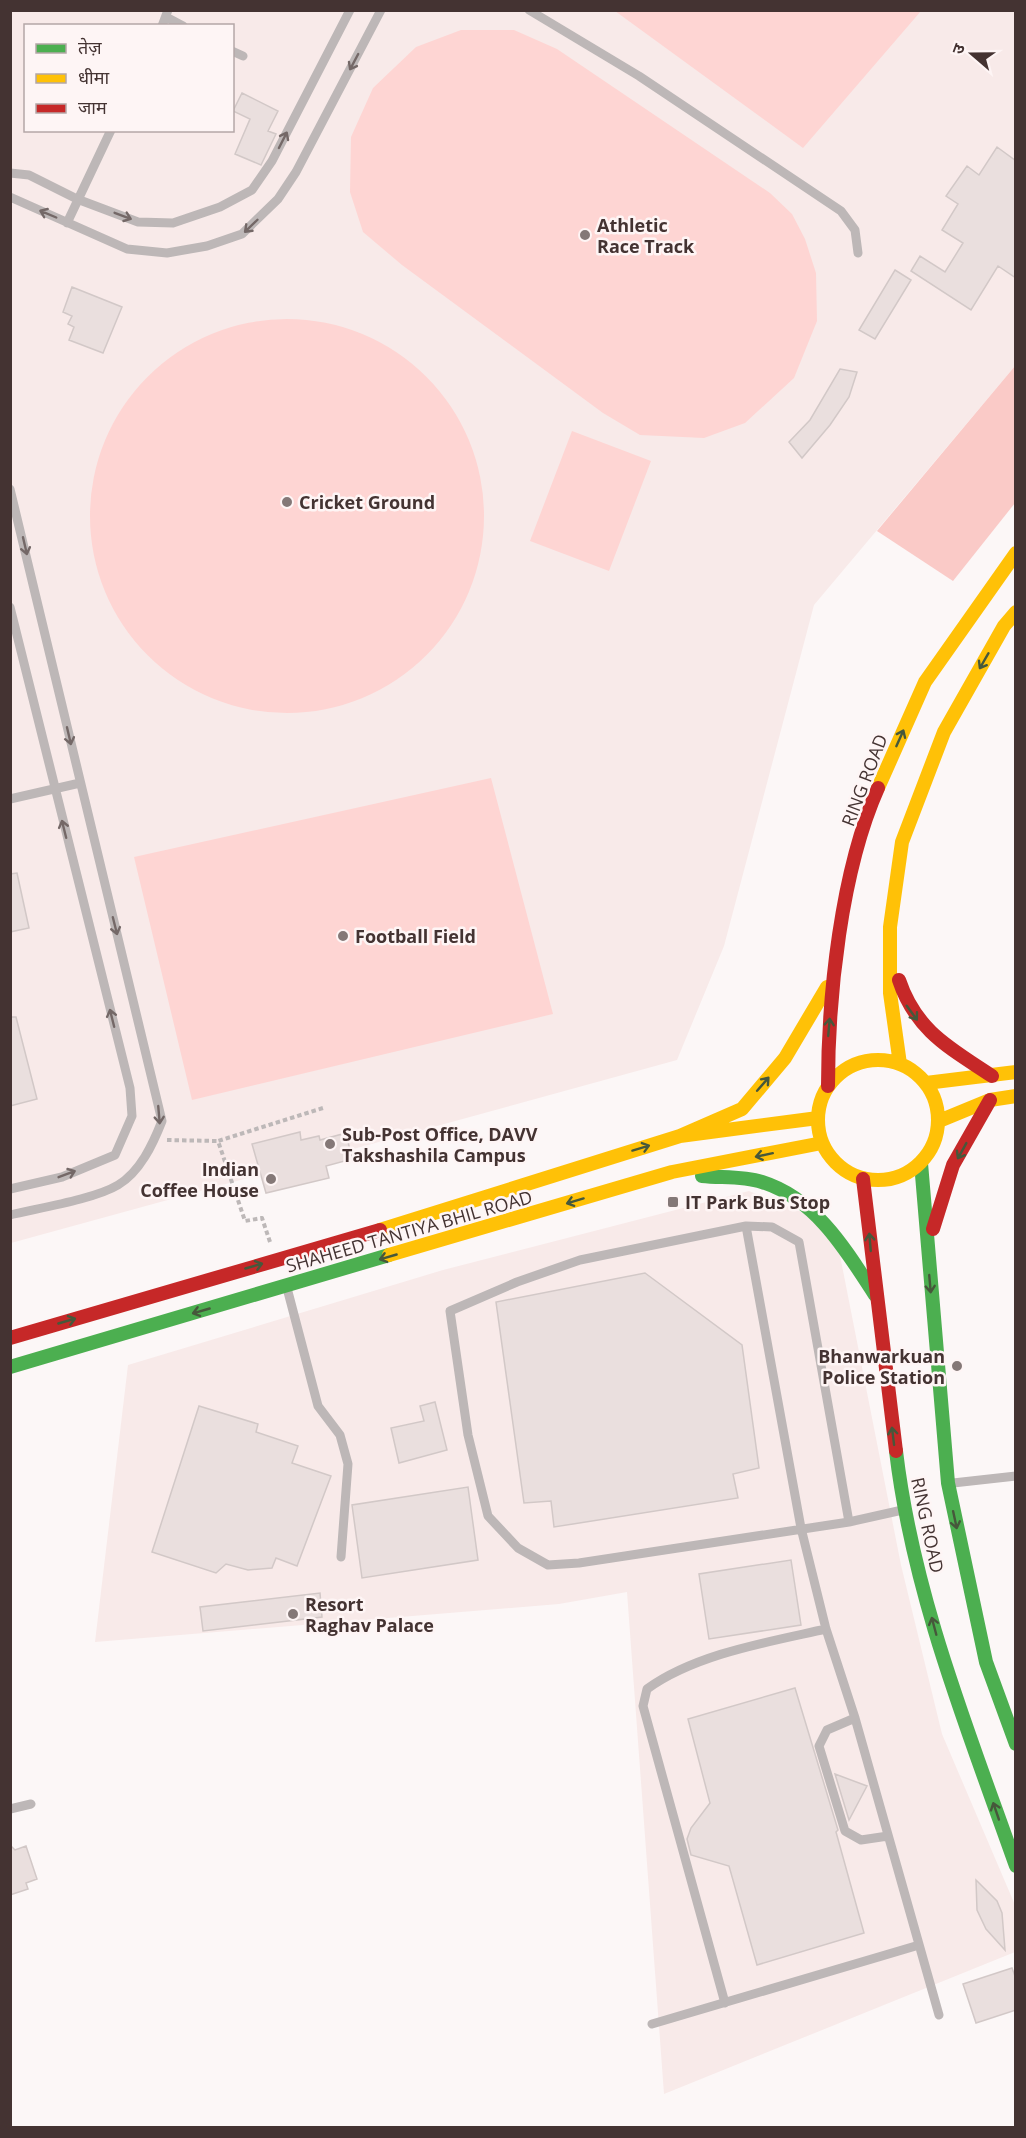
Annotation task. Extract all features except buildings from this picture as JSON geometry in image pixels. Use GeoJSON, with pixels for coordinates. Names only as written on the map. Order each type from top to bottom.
{"type":"FeatureCollection","features":[{"type":"Feature","properties":{"kind":"main road","name":"RING ROAD"},"geometry":{"type":"LineString","coordinates":[[828,1086],[828,1030],[847,890],[868,807],[925,682],[1016,553]]}},
{"type":"Feature","properties":{"kind":"main road"},"geometry":{"type":"LineString","coordinates":[[900,1064],[890,993],[890,927],[902,842],[944,732],[1004,626],[1016,612]]}},
{"type":"Feature","properties":{"kind":"main road"},"geometry":{"type":"LineString","coordinates":[[944,732],[905,879],[898,933],[899,982],[906,1006],[923,1028],[944,1045],[992,1076]]}},
{"type":"Feature","properties":{"kind":"main road"},"geometry":{"type":"LineString","coordinates":[[10,1338],[275,1260],[680,1136],[742,1109],[785,1058],[836,973]]}},
{"type":"Feature","properties":{"kind":"main road"},"geometry":{"type":"LineString","coordinates":[[874,1060],[900,1064],[915,1072],[926,1083],[934,1098],[939,1121],[934,1143],[921,1163],[894,1179],[863,1179],[838,1166],[822,1143],[818,1118],[823,1096],[837,1076],[860,1062],[874,1060]]}},
{"type":"Feature","properties":{"kind":"main road"},"geometry":{"type":"LineString","coordinates":[[926,1083],[1016,1072]]}},
{"type":"Feature","properties":{"kind":"main road"},"geometry":{"type":"LineString","coordinates":[[939,1121],[990,1100],[1016,1096]]}},
{"type":"Feature","properties":{"kind":"main road"},"geometry":{"type":"LineString","coordinates":[[927,1251],[939,1204],[953,1166],[990,1100]]}},
{"type":"Feature","properties":{"kind":"main road"},"geometry":{"type":"LineString","coordinates":[[680,1136],[818,1118]]}},
{"type":"Feature","properties":{"kind":"main road","name":"SHAHEED TANTIYA BHIL ROAD"},"geometry":{"type":"LineString","coordinates":[[10,1367],[672,1172],[822,1143]]}},
{"type":"Feature","properties":{"kind":"main road","name":"RING ROAD"},"geometry":{"type":"LineString","coordinates":[[921,1163],[948,1483],[986,1662],[1016,1744]]}},
{"type":"Feature","properties":{"kind":"main road"},"geometry":{"type":"LineString","coordinates":[[672,1172],[763,1182],[802,1202],[839,1240],[875,1295]]}},
{"type":"Feature","properties":{"kind":"main road","name":"RING ROAD"},"geometry":{"type":"LineString","coordinates":[[863,1179],[875,1295],[903,1509],[940,1650],[1016,1866]]}},
{"type":"Feature","properties":{"kind":"main road"},"geometry":{"type":"LineString","coordinates":[[275,1260],[286,1286]]}},
{"type":"Feature","properties":{"kind":"lane"},"geometry":{"type":"LineString","coordinates":[[10,173],[28,175],[77,199],[138,222],[173,223],[220,207],[252,190],[272,161],[350,10]]}},
{"type":"Feature","properties":{"kind":"lane"},"geometry":{"type":"LineString","coordinates":[[10,197],[127,249],[167,252],[207,246],[242,234],[278,199],[296,172],[381,10]]}},
{"type":"Feature","properties":{"kind":"lane"},"geometry":{"type":"LineString","coordinates":[[529,10],[639,76],[841,211],[855,230],[858,253]]}},
{"type":"Feature","properties":{"kind":"lane"},"geometry":{"type":"LineString","coordinates":[[234,52],[243,56]]}},
{"type":"Feature","properties":{"kind":"lane"},"geometry":{"type":"LineString","coordinates":[[67,223],[110,132]]}},
{"type":"Feature","properties":{"kind":"lane"},"geometry":{"type":"LineString","coordinates":[[10,489],[162,1121],[154,1140],[135,1170],[117,1185],[10,1215]]}},
{"type":"Feature","properties":{"kind":"lane"},"geometry":{"type":"LineString","coordinates":[[10,608],[130,1088],[132,1116],[115,1155],[62,1177],[10,1189]]}},
{"type":"Feature","properties":{"kind":"lane"},"geometry":{"type":"LineString","coordinates":[[10,799],[80,783]]}},
{"type":"Feature","properties":{"kind":"lane"},"geometry":{"type":"LineString","coordinates":[[849,1522],[799,1242],[772,1227],[746,1226],[580,1260],[518,1282],[450,1311],[468,1435],[488,1516],[518,1548],[548,1565],[579,1563],[849,1522],[903,1509]]}},
{"type":"Feature","properties":{"kind":"lane"},"geometry":{"type":"LineString","coordinates":[[746,1226],[801,1528],[826,1629],[855,1718],[939,2015]]}},
{"type":"Feature","properties":{"kind":"lane"},"geometry":{"type":"LineString","coordinates":[[286,1286],[318,1406],[340,1435],[348,1464],[340,1557]]}},
{"type":"Feature","properties":{"kind":"lane"},"geometry":{"type":"LineString","coordinates":[[948,1483],[1016,1476]]}},
{"type":"Feature","properties":{"kind":"lane"},"geometry":{"type":"LineString","coordinates":[[725,2003],[643,1706],[647,1689],[667,1675],[741,1649],[826,1629]]}},
{"type":"Feature","properties":{"kind":"lane"},"geometry":{"type":"LineString","coordinates":[[855,1718],[827,1730],[819,1746],[845,1831],[861,1840],[888,1836]]}},
{"type":"Feature","properties":{"kind":"lane"},"geometry":{"type":"LineString","coordinates":[[10,1809],[32,1804]]}},
{"type":"Feature","properties":{"kind":"lane"},"geometry":{"type":"LineString","coordinates":[[652,2025],[919,1945]]}},
{"type":"Feature","properties":{"kind":"path"},"geometry":{"type":"LineString","coordinates":[[154,1140],[218,1141],[323,1108]]}},
{"type":"Feature","properties":{"kind":"path"},"geometry":{"type":"LineString","coordinates":[[218,1141],[246,1221],[262,1218],[275,1260]]}},
{"type":"Feature","properties":{"kind":"shaded area"},"geometry":{"type":"Polygon","coordinates":[[[11,11],[1015,11],[1015,366],[814,605],[724,946],[677,1060],[11,1243],[11,11]]]}},
{"type":"Feature","properties":{"kind":"shaded area"},"geometry":{"type":"Polygon","coordinates":[[[615,11],[921,11],[803,148],[615,11]]]}},
{"type":"Feature","properties":{"kind":"shaded area","name":"Athletic Race Track"},"geometry":{"type":"Polygon","coordinates":[[[461,30],[514,30],[557,49],[770,193],[792,214],[805,239],[816,273],[817,321],[794,378],[745,423],[704,438],[640,435],[603,413],[402,265],[363,232],[350,192],[351,137],[373,88],[416,47],[461,30]]]}},
{"type":"Feature","properties":{"kind":"shaded area","name":"Cricket Ground"},"geometry":{"type":"Polygon","coordinates":[[[287,319],[325,323],[362,334],[396,352],[426,377],[451,407],[469,441],[480,478],[484,516],[480,554],[469,591],[451,625],[426,655],[396,680],[362,698],[325,709],[287,713],[249,709],[212,698],[178,680],[148,655],[123,625],[105,591],[94,554],[90,516],[94,478],[105,441],[123,407],[148,377],[178,352],[212,334],[249,323],[287,319]]]}},
{"type":"Feature","properties":{"kind":"shaded area"},"geometry":{"type":"Polygon","coordinates":[[[1015,366],[1015,503],[953,581],[877,531],[1015,366]]]}},
{"type":"Feature","properties":{"kind":"shaded area"},"geometry":{"type":"Polygon","coordinates":[[[572,431],[651,461],[609,571],[530,541],[572,431]]]}},
{"type":"Feature","properties":{"kind":"shaded area","name":"Football Field"},"geometry":{"type":"Polygon","coordinates":[[[491,778],[553,1014],[192,1100],[134,857],[491,778]]]}},
{"type":"Feature","properties":{"kind":"shaded area"},"geometry":{"type":"Polygon","coordinates":[[[749,1191],[834,1225],[901,1565],[942,1734],[1015,1905],[1015,1952],[664,2094],[627,1592],[559,1604],[95,1642],[128,1365],[443,1270],[749,1191]]]}},
{"type":"Feature","properties":{"kind":"traffic: fast"},"geometry":{"type":"LineString","coordinates":[[921,1163],[948,1483],[986,1662],[1016,1744]]}},
{"type":"Feature","properties":{"kind":"traffic: fast"},"geometry":{"type":"LineString","coordinates":[[702,1176],[755,1180],[781,1190],[798,1200],[814,1213],[841,1244],[875,1295]]}},
{"type":"Feature","properties":{"kind":"traffic: fast"},"geometry":{"type":"LineString","coordinates":[[10,1367],[389,1255]]}},
{"type":"Feature","properties":{"kind":"traffic: fast"},"geometry":{"type":"LineString","coordinates":[[896,1451],[904,1505],[929,1610],[961,1713],[1016,1866]]}},
{"type":"Feature","properties":{"kind":"traffic: slow"},"geometry":{"type":"LineString","coordinates":[[878,788],[925,682],[1016,553]]}},
{"type":"Feature","properties":{"kind":"traffic: slow"},"geometry":{"type":"LineString","coordinates":[[900,1064],[890,993],[890,927],[902,842],[944,732],[1004,626],[1016,612]]}},
{"type":"Feature","properties":{"kind":"traffic: slow"},"geometry":{"type":"LineString","coordinates":[[680,1136],[742,1109],[785,1058],[827,987]]}},
{"type":"Feature","properties":{"kind":"traffic: slow"},"geometry":{"type":"LineString","coordinates":[[878,1060],[901,1064],[921,1077],[934,1097],[938,1120],[934,1143],[921,1163],[901,1176],[878,1180],[855,1176],[835,1163],[822,1143],[818,1120],[822,1097],[835,1077],[855,1064],[878,1060]]}},
{"type":"Feature","properties":{"kind":"traffic: slow"},"geometry":{"type":"LineString","coordinates":[[926,1083],[1016,1072]]}},
{"type":"Feature","properties":{"kind":"traffic: slow"},"geometry":{"type":"LineString","coordinates":[[939,1121],[990,1100],[1016,1096]]}},
{"type":"Feature","properties":{"kind":"traffic: slow"},"geometry":{"type":"LineString","coordinates":[[380,1230],[680,1136],[818,1118]]}},
{"type":"Feature","properties":{"kind":"traffic: slow"},"geometry":{"type":"LineString","coordinates":[[389,1255],[672,1172],[822,1143]]}},
{"type":"Feature","properties":{"kind":"traffic: jam"},"geometry":{"type":"LineString","coordinates":[[828,1086],[831,1013],[839,934],[855,857],[865,821],[878,788]]}},
{"type":"Feature","properties":{"kind":"traffic: jam"},"geometry":{"type":"LineString","coordinates":[[899,980],[915,1013],[936,1037],[992,1076]]}},
{"type":"Feature","properties":{"kind":"traffic: jam"},"geometry":{"type":"LineString","coordinates":[[933,1229],[953,1165],[990,1100]]}},
{"type":"Feature","properties":{"kind":"traffic: jam"},"geometry":{"type":"LineString","coordinates":[[863,1179],[896,1451]]}},
{"type":"Feature","properties":{"kind":"traffic: jam"},"geometry":{"type":"LineString","coordinates":[[10,1338],[380,1230]]}},
{"type":"Feature","properties":{"kind":"place","name":"Athletic Race Track"},"geometry":{"type":"Point","coordinates":[585,235]}},
{"type":"Feature","properties":{"kind":"place","name":"Cricket Ground"},"geometry":{"type":"Point","coordinates":[287,502]}},
{"type":"Feature","properties":{"kind":"place","name":"Football Field"},"geometry":{"type":"Point","coordinates":[343,936]}},
{"type":"Feature","properties":{"kind":"place","name":"Sub-Post Office, DAVV Takshashila Campus"},"geometry":{"type":"Point","coordinates":[330,1144]}},
{"type":"Feature","properties":{"kind":"place","name":"Indian Coffee House"},"geometry":{"type":"Point","coordinates":[271,1179]}},
{"type":"Feature","properties":{"kind":"place","name":"IT Park Bus Stop"},"geometry":{"type":"Point","coordinates":[673,1202]}},
{"type":"Feature","properties":{"kind":"place","name":"Bhanwarkuan Police Station"},"geometry":{"type":"Point","coordinates":[957,1366]}},
{"type":"Feature","properties":{"kind":"place","name":"Resort Raghav Palace"},"geometry":{"type":"Point","coordinates":[293,1614]}}]}
